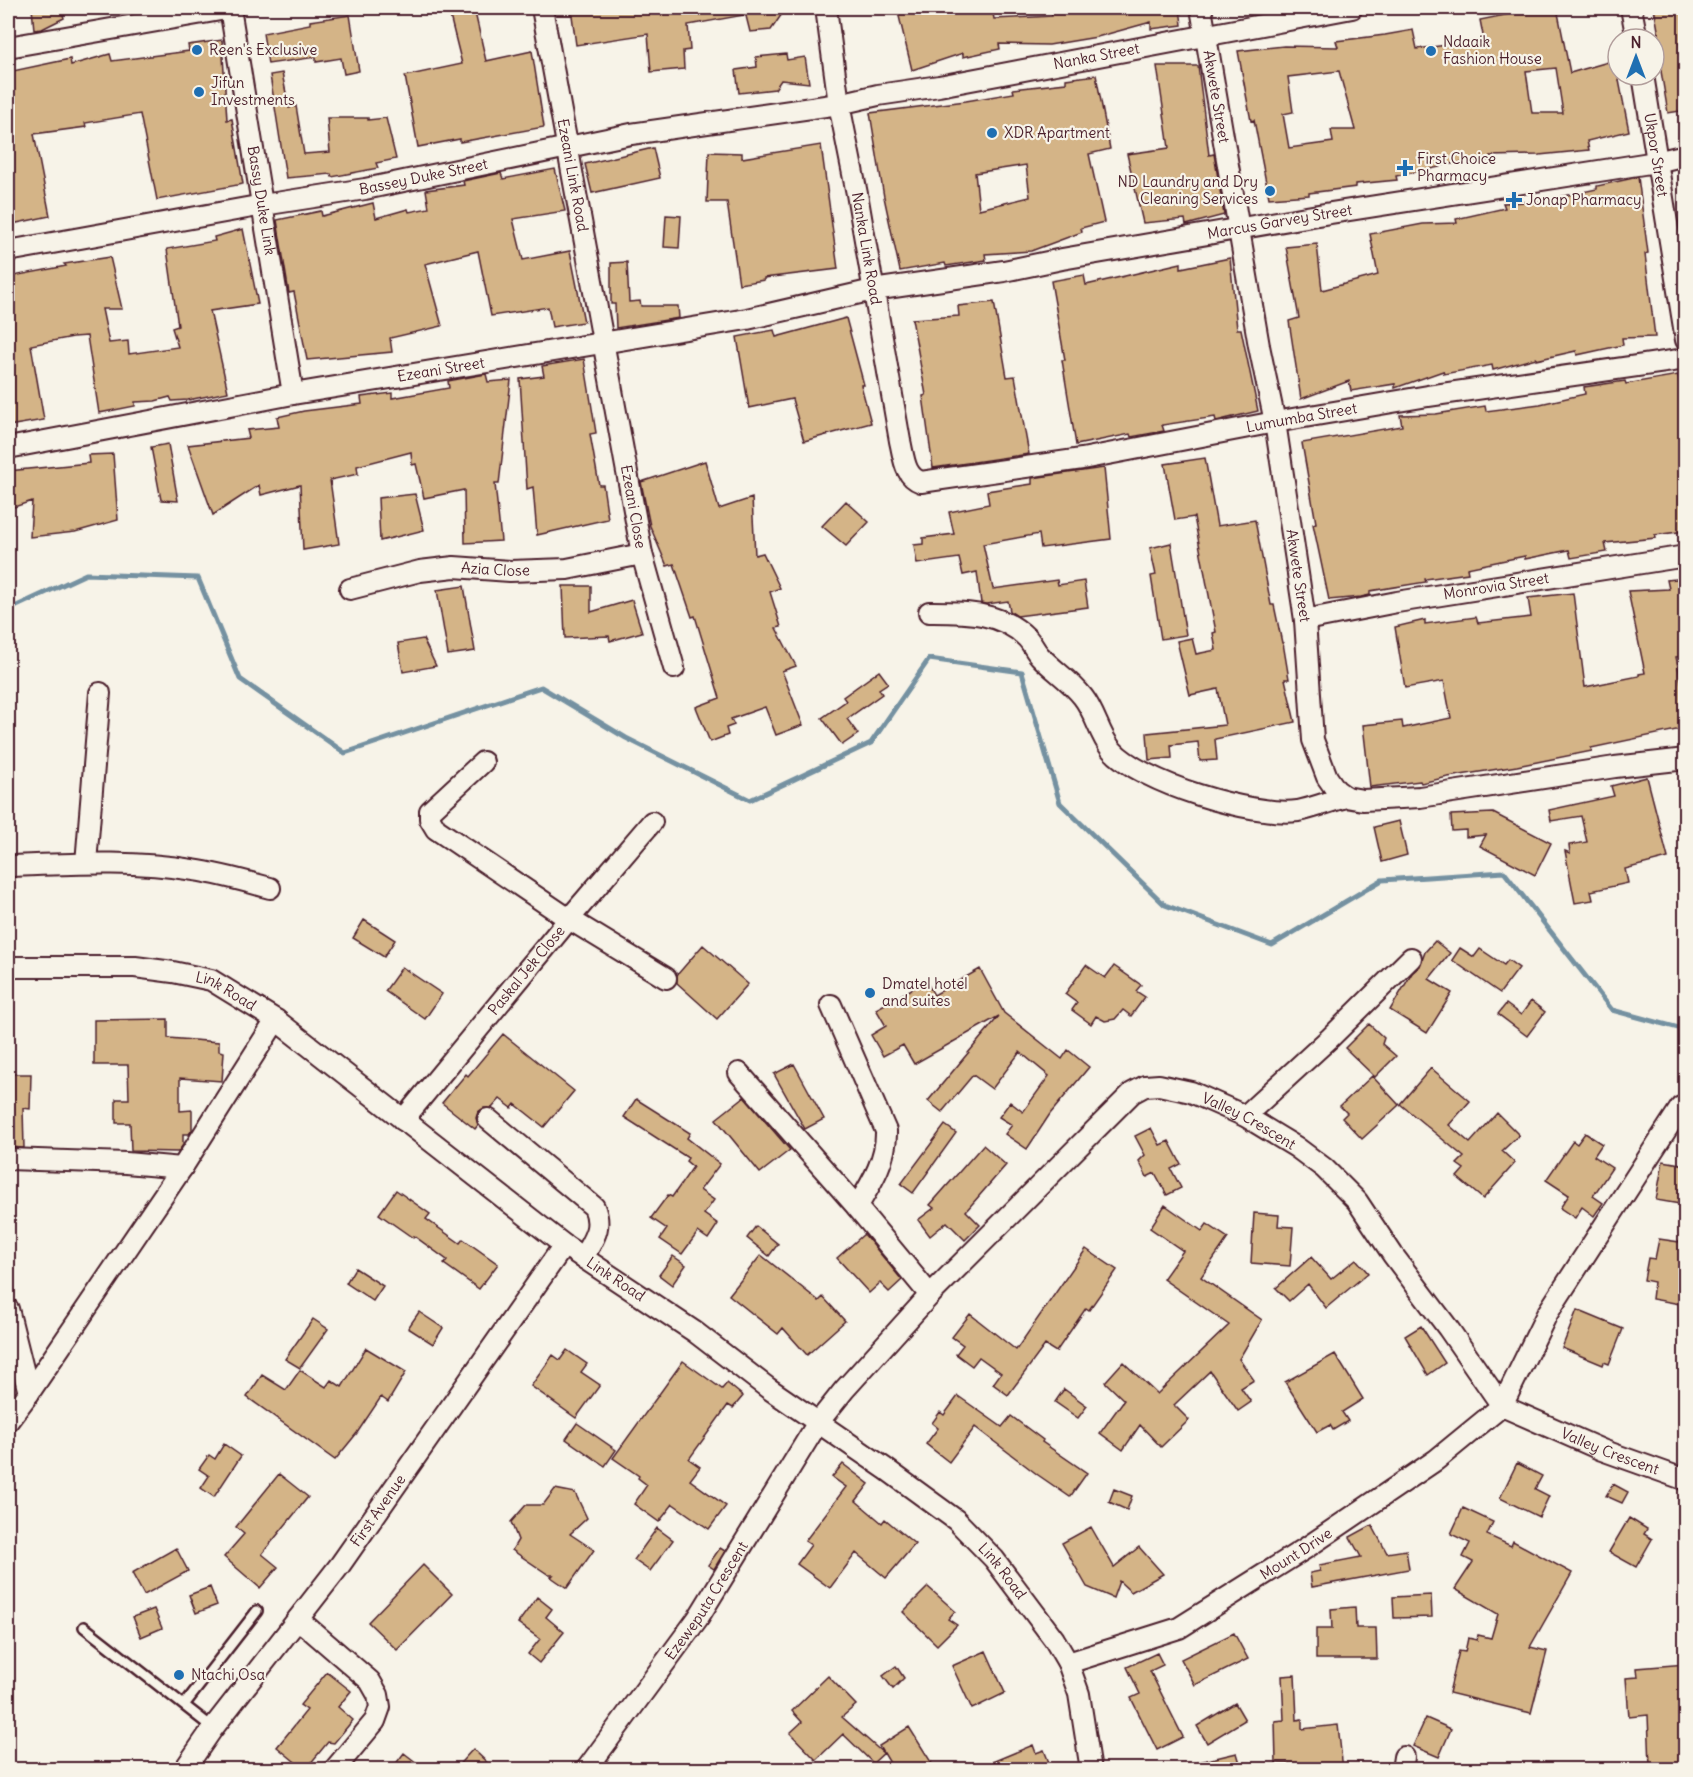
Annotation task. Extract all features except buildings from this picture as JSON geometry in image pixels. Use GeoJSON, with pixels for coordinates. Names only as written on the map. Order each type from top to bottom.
{"type":"FeatureCollection","features":[{"type":"Feature","properties":{"kind":"street"},"geometry":{"type":"LineString","coordinates":[[8,47],[231,8]]}},
{"type":"Feature","properties":{"kind":"street","name":"Bassy Duke Link"},"geometry":{"type":"LineString","coordinates":[[231,8],[294,394]]}},
{"type":"Feature","properties":{"kind":"street","name":"Ezeani Link Road"},"geometry":{"type":"LineString","coordinates":[[542,8],[603,343]]}},
{"type":"Feature","properties":{"kind":"street","name":"Nanka Link Road"},"geometry":{"type":"LineString","coordinates":[[826,8],[839,104],[905,462],[908,473],[913,479],[921,482]]}},
{"type":"Feature","properties":{"kind":"street","name":"Akwete Street"},"geometry":{"type":"LineString","coordinates":[[1201,8],[1259,346],[1275,422],[1305,620],[1313,740],[1327,777],[1336,790],[1346,797]]}},
{"type":"Feature","properties":{"kind":"street","name":"Nanka Street"},"geometry":{"type":"LineString","coordinates":[[839,104],[1352,8]]}},
{"type":"Feature","properties":{"kind":"street"},"geometry":{"type":"LineString","coordinates":[[1631,8],[1635,27]]}},
{"type":"Feature","properties":{"kind":"street","name":"Ukpor Street"},"geometry":{"type":"LineString","coordinates":[[1645,87],[1686,340]]}},
{"type":"Feature","properties":{"kind":"street","name":"Bassey Duke Street"},"geometry":{"type":"LineString","coordinates":[[8,251],[263,204],[365,189],[631,134],[839,104]]}},
{"type":"Feature","properties":{"kind":"street","name":"Marcus Garvey Street"},"geometry":{"type":"LineString","coordinates":[[873,290],[1004,271],[1318,215],[1656,162],[1686,155]]}},
{"type":"Feature","properties":{"kind":"street","name":"Ezeani Street"},"geometry":{"type":"LineString","coordinates":[[8,448],[294,394],[747,319],[873,290]]}},
{"type":"Feature","properties":{"kind":"street","name":"Ezeani Close"},"geometry":{"type":"LineString","coordinates":[[603,343],[642,554],[674,668]]}},
{"type":"Feature","properties":{"kind":"street","name":"Lumumba Street"},"geometry":{"type":"LineString","coordinates":[[921,482],[1082,459],[1275,422],[1428,396],[1686,359]]}},
{"type":"Feature","properties":{"kind":"street","name":"Azia Close"},"geometry":{"type":"LineString","coordinates":[[350,589],[420,571],[454,567],[510,571],[567,569],[642,554]]}},
{"type":"Feature","properties":{"kind":"street","name":"Monrovia Street"},"geometry":{"type":"LineString","coordinates":[[1305,620],[1686,555]]}},
{"type":"Feature","properties":{"kind":"street"},"geometry":{"type":"LineString","coordinates":[[929,612],[962,612],[989,616],[1007,623],[1026,637],[1040,657],[1060,673],[1084,698],[1111,749],[1134,767],[1175,788],[1212,799],[1276,811],[1298,811],[1346,797],[1363,800],[1420,797],[1615,767],[1686,759]]}},
{"type":"Feature","properties":{"kind":"street"},"geometry":{"type":"LineString","coordinates":[[86,863],[100,693]]}},
{"type":"Feature","properties":{"kind":"street"},"geometry":{"type":"LineString","coordinates":[[483,762],[430,811],[430,819],[436,829],[569,919],[666,978]]}},
{"type":"Feature","properties":{"kind":"street","name":"Paskal Jek Close"},"geometry":{"type":"LineString","coordinates":[[403,1120],[652,822]]}},
{"type":"Feature","properties":{"kind":"street"},"geometry":{"type":"LineString","coordinates":[[8,866],[86,863],[191,869],[233,877],[270,888]]}},
{"type":"Feature","properties":{"kind":"street"},"geometry":{"type":"LineString","coordinates":[[1245,1116],[1330,1038],[1411,958]]}},
{"type":"Feature","properties":{"kind":"street","name":"Link Road"},"geometry":{"type":"LineString","coordinates":[[8,967],[135,967],[211,980],[276,1020],[564,1245],[695,1332],[817,1424],[886,1469],[956,1520],[994,1559],[1054,1639],[1068,1664],[1079,1694],[1091,1770]]}},
{"type":"Feature","properties":{"kind":"street"},"geometry":{"type":"LineString","coordinates":[[831,1005],[886,1131],[881,1161],[873,1180],[856,1208]]}},
{"type":"Feature","properties":{"kind":"street"},"geometry":{"type":"LineString","coordinates":[[8,1421],[182,1168],[276,1020]]}},
{"type":"Feature","properties":{"kind":"street"},"geometry":{"type":"LineString","coordinates":[[739,1073],[930,1296]]}},
{"type":"Feature","properties":{"kind":"street","name":"Valley Crescent"},"geometry":{"type":"LineString","coordinates":[[817,1424],[844,1390],[930,1296],[1132,1093],[1145,1086],[1159,1084],[1191,1092],[1245,1116],[1296,1147],[1324,1168],[1357,1201],[1502,1406],[1602,1450],[1686,1480]]}},
{"type":"Feature","properties":{"kind":"street"},"geometry":{"type":"LineString","coordinates":[[1502,1406],[1547,1314],[1681,1107]]}},
{"type":"Feature","properties":{"kind":"street"},"geometry":{"type":"LineString","coordinates":[[488,1119],[594,1207],[599,1219],[597,1232],[583,1258]]}},
{"type":"Feature","properties":{"kind":"street"},"geometry":{"type":"LineString","coordinates":[[8,1159],[126,1162],[182,1168]]}},
{"type":"Feature","properties":{"kind":"street","name":"First Avenue"},"geometry":{"type":"LineString","coordinates":[[184,1770],[213,1728],[340,1565],[564,1245]]}},
{"type":"Feature","properties":{"kind":"street"},"geometry":{"type":"LineString","coordinates":[[8,1309],[29,1393]]}},
{"type":"Feature","properties":{"kind":"street","name":"Mount Drive"},"geometry":{"type":"LineString","coordinates":[[1068,1664],[1179,1628],[1306,1548],[1436,1460],[1502,1406]]}},
{"type":"Feature","properties":{"kind":"street","name":"Ezeweputa Crescent"},"geometry":{"type":"LineString","coordinates":[[586,1770],[698,1618],[817,1424]]}},
{"type":"Feature","properties":{"kind":"street"},"geometry":{"type":"LineString","coordinates":[[298,1618],[370,1681],[378,1695],[380,1707],[375,1721],[334,1770]]}},
{"type":"Feature","properties":{"kind":"lane"},"geometry":{"type":"LineString","coordinates":[[184,1705],[257,1611]]}},
{"type":"Feature","properties":{"kind":"lane"},"geometry":{"type":"LineString","coordinates":[[84,1627],[213,1728]]}},
{"type":"Feature","properties":{"kind":"waterway"},"geometry":{"type":"LineString","coordinates":[[8,610],[86,574],[198,578],[240,679],[345,753],[541,687],[626,738],[750,800],[871,743],[929,659],[1022,672],[1060,803],[1165,905],[1272,945],[1382,880],[1504,872],[1612,1010],[1686,1030]]}},
{"type":"Feature","properties":{"kind":"place","name":"Reen's Exclusive"},"geometry":{"type":"Point","coordinates":[197,50]}},
{"type":"Feature","properties":{"kind":"place","name":"Ndaaik Fashion House"},"geometry":{"type":"Point","coordinates":[1431,51]}},
{"type":"Feature","properties":{"kind":"place","name":"Jifun Investments"},"geometry":{"type":"Point","coordinates":[199,92]}},
{"type":"Feature","properties":{"kind":"place","name":"XDR Apartment"},"geometry":{"type":"Point","coordinates":[992,133]}},
{"type":"Feature","properties":{"kind":"place","name":"First Choice Pharmacy"},"geometry":{"type":"Point","coordinates":[1405,168]}},
{"type":"Feature","properties":{"kind":"place","name":"ND Laundry and Dry Cleaning Services"},"geometry":{"type":"Point","coordinates":[1270,191]}},
{"type":"Feature","properties":{"kind":"place","name":"Jonap Pharmacy"},"geometry":{"type":"Point","coordinates":[1514,200]}},
{"type":"Feature","properties":{"kind":"place","name":"Dmatel hotel and suites"},"geometry":{"type":"Point","coordinates":[870,993]}},
{"type":"Feature","properties":{"kind":"place","name":"Ntachi Osa"},"geometry":{"type":"Point","coordinates":[179,1675]}}]}
